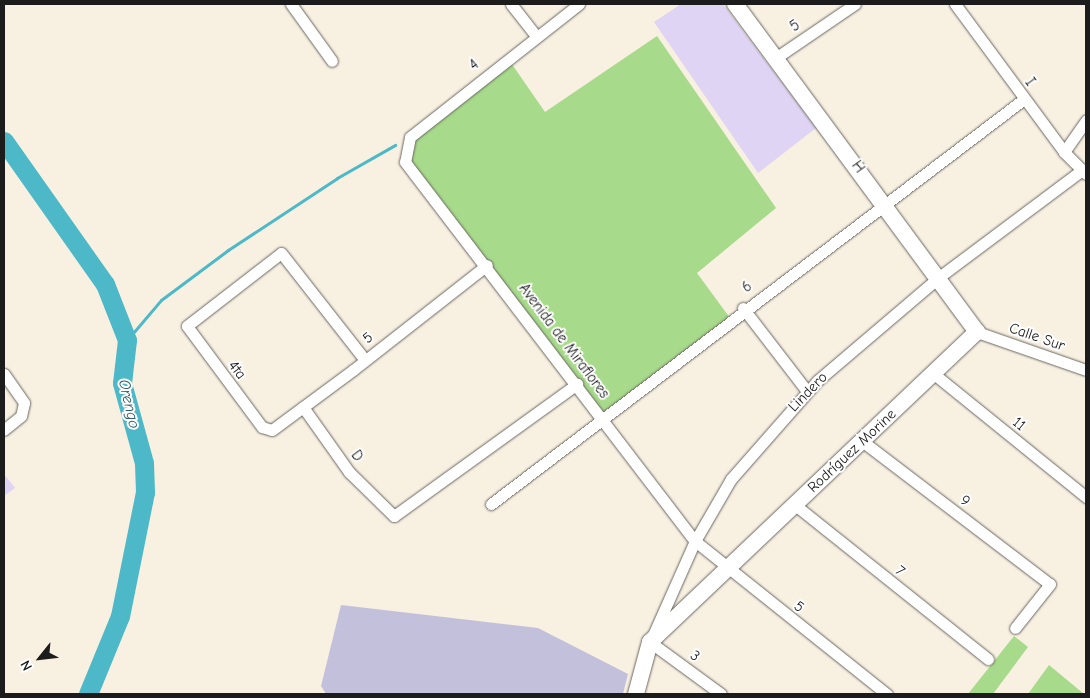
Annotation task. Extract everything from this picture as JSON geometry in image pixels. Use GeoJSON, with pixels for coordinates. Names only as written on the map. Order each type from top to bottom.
{"type":"FeatureCollection","features":[{"type":"Feature","properties":{"kind":"street"},"geometry":{"type":"LineString","coordinates":[[291,4],[332,61]]}},
{"type":"Feature","properties":{"kind":"street"},"geometry":{"type":"LineString","coordinates":[[511,4],[535,35]]}},
{"type":"Feature","properties":{"kind":"street","name":"4"},"geometry":{"type":"LineString","coordinates":[[405,162],[410,137],[535,35],[579,4]]}},
{"type":"Feature","properties":{"kind":"street","name":"H"},"geometry":{"type":"LineString","coordinates":[[735,4],[886,205],[977,332]]}},
{"type":"Feature","properties":{"kind":"street","name":"5"},"geometry":{"type":"LineString","coordinates":[[776,57],[855,4]]}},
{"type":"Feature","properties":{"kind":"street","name":"I"},"geometry":{"type":"LineString","coordinates":[[955,4],[1064,152],[1084,172]]}},
{"type":"Feature","properties":{"kind":"street","name":"6"},"geometry":{"type":"LineString","coordinates":[[491,504],[743,308],[886,205],[1024,99]]}},
{"type":"Feature","properties":{"kind":"street"},"geometry":{"type":"LineString","coordinates":[[1064,152],[1086,120]]}},
{"type":"Feature","properties":{"kind":"street","name":"Avenida de Miraflores"},"geometry":{"type":"LineString","coordinates":[[405,162],[487,265],[695,542]]}},
{"type":"Feature","properties":{"kind":"street","name":"Lindero"},"geometry":{"type":"LineString","coordinates":[[636,694],[650,642],[695,542],[732,479],[807,391],[939,277],[1084,172]]}},
{"type":"Feature","properties":{"kind":"street","name":"4ta"},"geometry":{"type":"LineString","coordinates":[[266,430],[187,326],[281,253],[365,360]]}},
{"type":"Feature","properties":{"kind":"street","name":"5"},"geometry":{"type":"LineString","coordinates":[[266,430],[303,407],[487,265]]}},
{"type":"Feature","properties":{"kind":"street"},"geometry":{"type":"LineString","coordinates":[[743,308],[807,391]]}},
{"type":"Feature","properties":{"kind":"street","name":"Calle Sur"},"geometry":{"type":"LineString","coordinates":[[977,332],[1086,370]]}},
{"type":"Feature","properties":{"kind":"street","name":"Rodríguez Morine"},"geometry":{"type":"LineString","coordinates":[[650,642],[977,332]]}},
{"type":"Feature","properties":{"kind":"street"},"geometry":{"type":"LineString","coordinates":[[4,374],[24,404],[14,422],[4,430]]}},
{"type":"Feature","properties":{"kind":"street","name":"11"},"geometry":{"type":"LineString","coordinates":[[934,374],[1086,498]]}},
{"type":"Feature","properties":{"kind":"street","name":"D"},"geometry":{"type":"LineString","coordinates":[[303,407],[349,472],[394,516],[577,384]]}},
{"type":"Feature","properties":{"kind":"street","name":"9"},"geometry":{"type":"LineString","coordinates":[[862,441],[1050,584],[1015,628]]}},
{"type":"Feature","properties":{"kind":"street","name":"7"},"geometry":{"type":"LineString","coordinates":[[794,506],[988,659]]}},
{"type":"Feature","properties":{"kind":"street","name":"5"},"geometry":{"type":"LineString","coordinates":[[695,542],[725,570],[888,694]]}},
{"type":"Feature","properties":{"kind":"street","name":"3"},"geometry":{"type":"LineString","coordinates":[[650,642],[721,694]]}},
{"type":"Feature","properties":{"kind":"shaded area"},"geometry":{"type":"Polygon","coordinates":[[[681,4],[723,4],[816,128],[758,173],[654,22],[681,4]]]}},
{"type":"Feature","properties":{"kind":"shaded area"},"geometry":{"type":"Polygon","coordinates":[[[4,474],[15,488],[4,496],[4,474]]]}},
{"type":"Feature","properties":{"kind":"shaded area"},"geometry":{"type":"Polygon","coordinates":[[[341,605],[538,628],[628,674],[623,694],[326,694],[321,686],[341,605]]]}},
{"type":"Feature","properties":{"kind":"green space"},"geometry":{"type":"Polygon","coordinates":[[[657,36],[776,208],[697,273],[730,318],[602,417],[405,162],[410,137],[507,57],[545,112],[657,36]]]}},
{"type":"Feature","properties":{"kind":"green space"},"geometry":{"type":"Polygon","coordinates":[[[1014,636],[1028,647],[993,694],[968,694],[1014,636]]]}},
{"type":"Feature","properties":{"kind":"green space"},"geometry":{"type":"Polygon","coordinates":[[[1049,665],[1084,694],[1028,694],[1049,665]]]}},
{"type":"Feature","properties":{"kind":"waterway","name":"Orengo"},"geometry":{"type":"LineString","coordinates":[[4,141],[105,284],[127,340],[122,383],[144,463],[145,492],[120,616],[88,694]]}},
{"type":"Feature","properties":{"kind":"waterway"},"geometry":{"type":"LineString","coordinates":[[127,340],[161,300],[228,250],[337,178],[395,145]]}}]}
